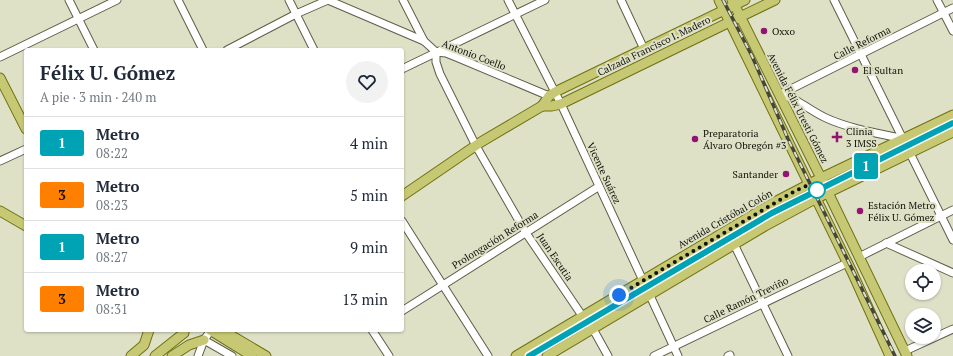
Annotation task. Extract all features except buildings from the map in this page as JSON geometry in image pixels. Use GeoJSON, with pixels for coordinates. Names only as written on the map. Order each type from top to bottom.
{"type":"FeatureCollection","features":[{"type":"Feature","properties":{"kind":"main road"},"geometry":{"type":"LineString","coordinates":[[719,0],[815,200],[847,262],[890,356]]}},
{"type":"Feature","properties":{"kind":"main road","name":"Calzada Francisco I. Madero"},"geometry":{"type":"LineString","coordinates":[[404,195],[476,146],[542,106],[552,94],[724,10],[733,3],[745,0]]}},
{"type":"Feature","properties":{"kind":"main road","name":"Calzada Francisco I. Madero"},"geometry":{"type":"LineString","coordinates":[[542,106],[561,104],[775,0]]}},
{"type":"Feature","properties":{"kind":"main road","name":"Avenida Félix Uresti Gómez"},"geometry":{"type":"LineString","coordinates":[[733,3],[821,178],[906,353]]}},
{"type":"Feature","properties":{"kind":"main road"},"geometry":{"type":"LineString","coordinates":[[0,78],[24,125]]}},
{"type":"Feature","properties":{"kind":"main road","name":"Avenida Cristóbal Colón"},"geometry":{"type":"LineString","coordinates":[[515,356],[773,203],[821,178],[953,115]]}},
{"type":"Feature","properties":{"kind":"main road"},"geometry":{"type":"LineString","coordinates":[[547,356],[734,244],[828,193],[953,132]]}},
{"type":"Feature","properties":{"kind":"main road"},"geometry":{"type":"LineString","coordinates":[[0,211],[24,225]]}},
{"type":"Feature","properties":{"kind":"main road"},"geometry":{"type":"LineString","coordinates":[[131,356],[144,345],[148,332]]}},
{"type":"Feature","properties":{"kind":"main road"},"geometry":{"type":"LineString","coordinates":[[214,332],[252,356]]}},
{"type":"Feature","properties":{"kind":"main road"},"geometry":{"type":"LineString","coordinates":[[225,332],[266,356]]}},
{"type":"Feature","properties":{"kind":"main road"},"geometry":{"type":"LineString","coordinates":[[155,356],[184,333]]}},
{"type":"Feature","properties":{"kind":"main road"},"geometry":{"type":"LineString","coordinates":[[172,356],[189,345],[204,340]]}},
{"type":"Feature","properties":{"kind":"street"},"geometry":{"type":"LineString","coordinates":[[69,0],[93,48]]}},
{"type":"Feature","properties":{"kind":"street"},"geometry":{"type":"LineString","coordinates":[[0,57],[117,0]]}},
{"type":"Feature","properties":{"kind":"street"},"geometry":{"type":"LineString","coordinates":[[178,0],[202,48]]}},
{"type":"Feature","properties":{"kind":"street"},"geometry":{"type":"LineString","coordinates":[[289,0],[313,48]]}},
{"type":"Feature","properties":{"kind":"street"},"geometry":{"type":"LineString","coordinates":[[231,48],[296,14],[328,0]]}},
{"type":"Feature","properties":{"kind":"street","name":"Antonio Coello"},"geometry":{"type":"LineString","coordinates":[[328,0],[424,41],[436,52],[443,52],[552,94]]}},
{"type":"Feature","properties":{"kind":"street"},"geometry":{"type":"LineString","coordinates":[[403,0],[424,41]]}},
{"type":"Feature","properties":{"kind":"street","name":"Vicente Suárez"},"geometry":{"type":"LineString","coordinates":[[508,0],[552,94],[561,104],[598,187],[678,356]]}},
{"type":"Feature","properties":{"kind":"street"},"geometry":{"type":"LineString","coordinates":[[404,68],[545,0]]}},
{"type":"Feature","properties":{"kind":"street"},"geometry":{"type":"LineString","coordinates":[[620,0],[644,49]]}},
{"type":"Feature","properties":{"kind":"street"},"geometry":{"type":"LineString","coordinates":[[834,0],[953,240]]}},
{"type":"Feature","properties":{"kind":"street"},"geometry":{"type":"LineString","coordinates":[[938,0],[953,31]]}},
{"type":"Feature","properties":{"kind":"street","name":"Calle Reforma"},"geometry":{"type":"LineString","coordinates":[[779,96],[953,8]]}},
{"type":"Feature","properties":{"kind":"street","name":"Juan Escutia"},"geometry":{"type":"LineString","coordinates":[[436,52],[436,62],[440,74],[476,146],[526,233],[583,317],[593,329],[608,356]]}},
{"type":"Feature","properties":{"kind":"street"},"geometry":{"type":"LineString","coordinates":[[779,96],[794,99],[824,118],[837,123],[904,139]]}},
{"type":"Feature","properties":{"kind":"street"},"geometry":{"type":"LineString","coordinates":[[0,161],[24,150]]}},
{"type":"Feature","properties":{"kind":"street","name":"Prolongación Reforma"},"geometry":{"type":"LineString","coordinates":[[404,310],[598,187]]}},
{"type":"Feature","properties":{"kind":"street"},"geometry":{"type":"LineString","coordinates":[[859,257],[953,210]]}},
{"type":"Feature","properties":{"kind":"street"},"geometry":{"type":"LineString","coordinates":[[404,224],[488,356]]}},
{"type":"Feature","properties":{"kind":"street"},"geometry":{"type":"LineString","coordinates":[[886,243],[953,273]]}},
{"type":"Feature","properties":{"kind":"street"},"geometry":{"type":"LineString","coordinates":[[734,244],[788,356]]}},
{"type":"Feature","properties":{"kind":"street","name":"Calle Ramón Treviño"},"geometry":{"type":"LineString","coordinates":[[654,356],[847,262]]}},
{"type":"Feature","properties":{"kind":"street"},"geometry":{"type":"LineString","coordinates":[[906,353],[953,329]]}},
{"type":"Feature","properties":{"kind":"street"},"geometry":{"type":"LineString","coordinates":[[198,356],[204,340],[210,332]]}},
{"type":"Feature","properties":{"kind":"street"},"geometry":{"type":"LineString","coordinates":[[373,332],[389,356]]}},
{"type":"Feature","properties":{"kind":"street"},"geometry":{"type":"LineString","coordinates":[[204,340],[232,356]]}},
{"type":"Feature","properties":{"kind":"railway"},"geometry":{"type":"LineString","coordinates":[[723,0],[752,56],[788,139],[895,356]]}},
{"type":"Feature","properties":{"kind":"railway"},"geometry":{"type":"LineString","coordinates":[[529,356],[772,213],[953,123]]}},
{"type":"Feature","properties":{"kind":"metro line","name":"1"},"geometry":{"type":"LineString","coordinates":[[529,356],[772,213],[953,123]]}},
{"type":"Feature","properties":{"kind":"place","name":"Oxxo"},"geometry":{"type":"Point","coordinates":[764,31]}},
{"type":"Feature","properties":{"kind":"place","name":"El Sultan"},"geometry":{"type":"Point","coordinates":[855,70]}},
{"type":"Feature","properties":{"kind":"place","name":"Clinia 3 IMSS"},"geometry":{"type":"Point","coordinates":[837,137]}},
{"type":"Feature","properties":{"kind":"place","name":"Preparatoria Álvaro Obregón #3"},"geometry":{"type":"Point","coordinates":[695,139]}},
{"type":"Feature","properties":{"kind":"place","name":"Santander"},"geometry":{"type":"Point","coordinates":[786,174]}},
{"type":"Feature","properties":{"kind":"place","name":"Estación Metro Félix U. Gómez"},"geometry":{"type":"Point","coordinates":[860,211]}},
{"type":"Feature","properties":{"kind":"route"},"geometry":{"type":"LineString","coordinates":[[619,295],[795,191],[808,185],[812,192],[817,190]]}}]}
